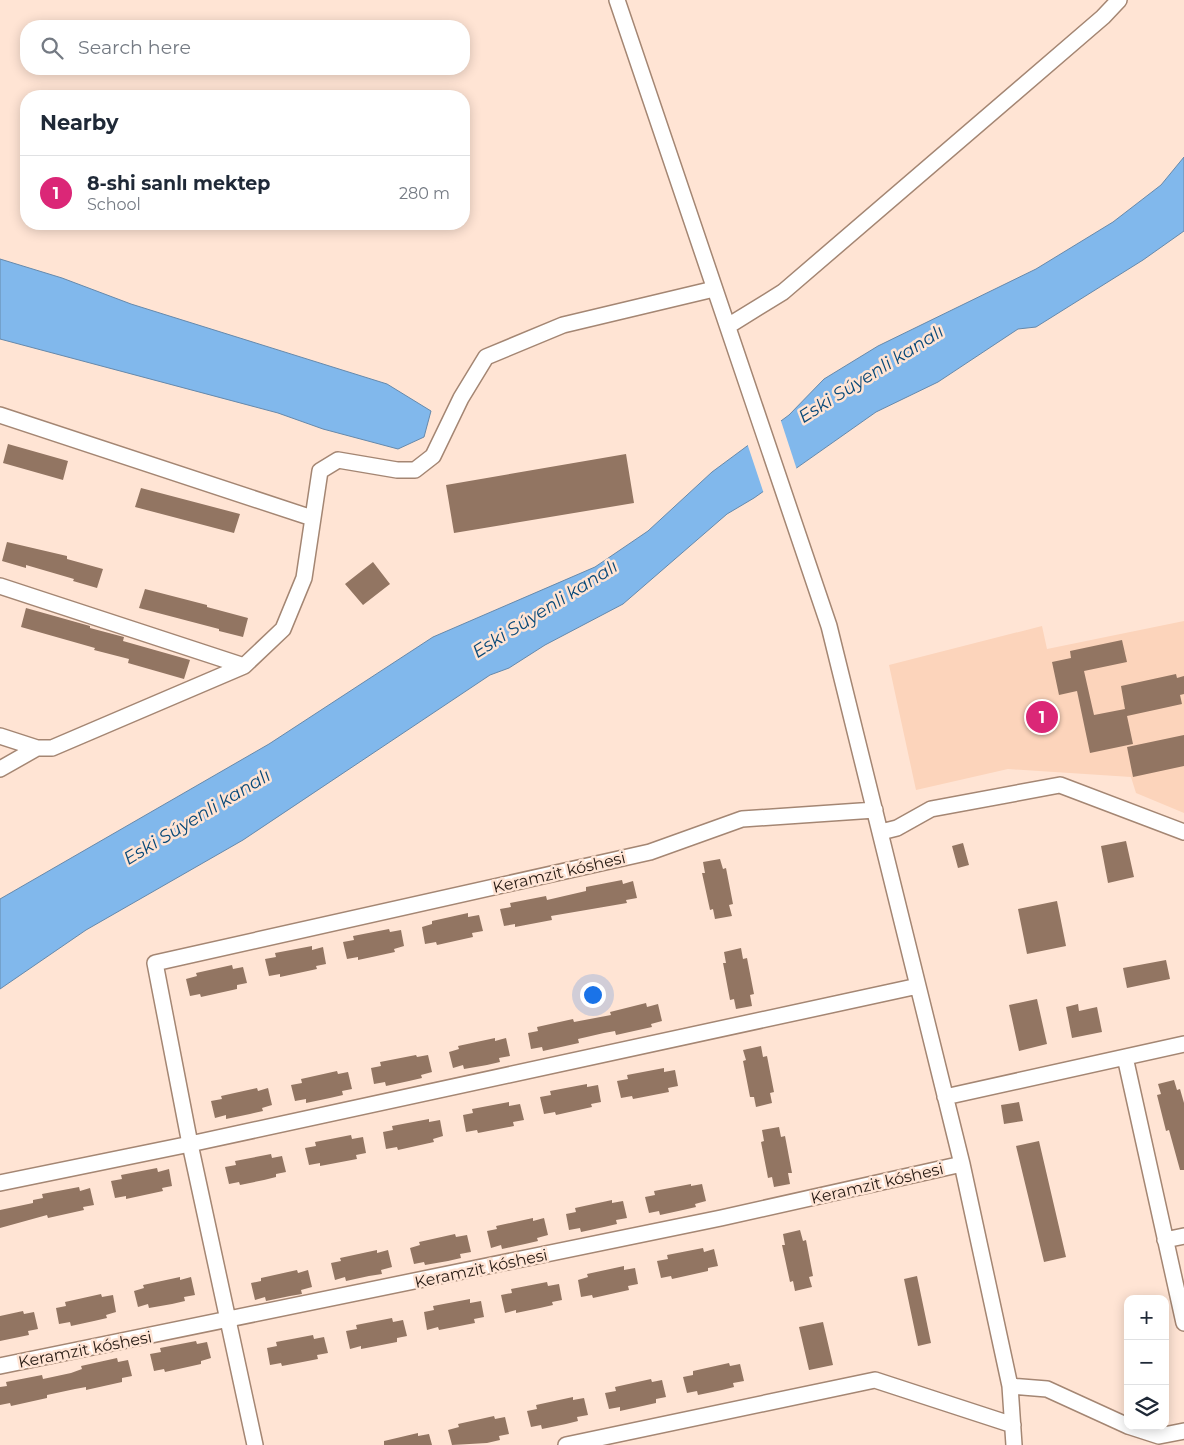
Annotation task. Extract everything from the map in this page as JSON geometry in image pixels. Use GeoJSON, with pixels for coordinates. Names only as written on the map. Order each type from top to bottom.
{"type":"FeatureCollection","features":[{"type":"Feature","properties":{"kind":"street"},"geometry":{"type":"LineString","coordinates":[[617,0],[829,626],[962,1164],[1010,1386],[1014,1445]]}},
{"type":"Feature","properties":{"kind":"street"},"geometry":{"type":"LineString","coordinates":[[728,326],[783,292],[1103,17],[1119,0]]}},
{"type":"Feature","properties":{"kind":"street"},"geometry":{"type":"LineString","coordinates":[[0,736],[37,748],[52,748],[244,666],[283,629],[304,578],[320,472],[338,460],[397,470],[416,470],[433,456],[461,398],[486,357],[563,325],[714,289]]}},
{"type":"Feature","properties":{"kind":"street"},"geometry":{"type":"LineString","coordinates":[[0,415],[312,518]]}},
{"type":"Feature","properties":{"kind":"street"},"geometry":{"type":"LineString","coordinates":[[0,586],[244,666]]}},
{"type":"Feature","properties":{"kind":"street"},"geometry":{"type":"LineString","coordinates":[[0,769],[37,748]]}},
{"type":"Feature","properties":{"kind":"street"},"geometry":{"type":"LineString","coordinates":[[881,832],[896,828],[930,809],[1060,785],[1184,832]]}},
{"type":"Feature","properties":{"kind":"street","name":"Keramzit kóshesi"},"geometry":{"type":"LineString","coordinates":[[190,1144],[155,964],[650,852],[742,819],[875,810]]}},
{"type":"Feature","properties":{"kind":"street"},"geometry":{"type":"LineString","coordinates":[[0,1183],[190,1144],[918,986]]}},
{"type":"Feature","properties":{"kind":"street"},"geometry":{"type":"LineString","coordinates":[[945,1097],[1184,1044]]}},
{"type":"Feature","properties":{"kind":"street"},"geometry":{"type":"LineString","coordinates":[[1125,1057],[1164,1240],[1184,1323]]}},
{"type":"Feature","properties":{"kind":"street"},"geometry":{"type":"LineString","coordinates":[[190,1144],[230,1320],[254,1445]]}},
{"type":"Feature","properties":{"kind":"street","name":"Keramzit kóshesi"},"geometry":{"type":"LineString","coordinates":[[0,1366],[721,1218],[962,1164]]}},
{"type":"Feature","properties":{"kind":"street"},"geometry":{"type":"LineString","coordinates":[[1164,1240],[1184,1236]]}},
{"type":"Feature","properties":{"kind":"street"},"geometry":{"type":"LineString","coordinates":[[566,1445],[875,1380],[978,1412],[1012,1425]]}},
{"type":"Feature","properties":{"kind":"street"},"geometry":{"type":"LineString","coordinates":[[1010,1386],[1047,1389],[1124,1424]]}},
{"type":"Feature","properties":{"kind":"street"},"geometry":{"type":"LineString","coordinates":[[1140,1430],[1159,1436],[1184,1431]]}},
{"type":"Feature","properties":{"kind":"shaded area"},"geometry":{"type":"Polygon","coordinates":[[[1184,621],[1184,813],[1136,793],[1131,777],[1008,769],[916,790],[889,665],[1042,626],[1047,649],[1184,621]]]}},
{"type":"Feature","properties":{"kind":"water","name":"Eski Súyenli kanalı"},"geometry":{"type":"Polygon","coordinates":[[[1184,157],[1184,231],[1143,260],[1036,327],[1018,329],[938,382],[876,412],[754,498],[727,514],[623,604],[545,645],[509,668],[490,675],[243,840],[86,930],[0,989],[0,899],[269,744],[433,637],[595,567],[648,531],[712,472],[789,415],[824,379],[878,346],[1036,269],[1113,222],[1161,185],[1184,157]]]}},
{"type":"Feature","properties":{"kind":"water"},"geometry":{"type":"Polygon","coordinates":[[[0,259],[62,278],[131,304],[387,384],[431,411],[424,437],[398,449],[323,429],[278,413],[0,339],[0,259]]]}},
{"type":"Feature","properties":{"kind":"pier"},"geometry":{"type":"Polygon","coordinates":[[[780,418],[797,470],[764,494],[747,443],[780,418]]]}},
{"type":"Feature","properties":{"kind":"building"},"geometry":{"type":"Polygon","coordinates":[[[8,444],[68,461],[63,480],[3,463],[8,444]]]}},
{"type":"Feature","properties":{"kind":"building"},"geometry":{"type":"Polygon","coordinates":[[[626,454],[634,503],[454,533],[446,485],[626,454]]]}},
{"type":"Feature","properties":{"kind":"building"},"geometry":{"type":"Polygon","coordinates":[[[141,488],[240,514],[234,533],[135,507],[141,488]]]}},
{"type":"Feature","properties":{"kind":"building"},"geometry":{"type":"Polygon","coordinates":[[[7,542],[67,556],[67,559],[103,569],[97,588],[26,565],[26,568],[2,561],[7,542]]]}},
{"type":"Feature","properties":{"kind":"building"},"geometry":{"type":"Polygon","coordinates":[[[373,562],[390,584],[363,605],[345,584],[373,562]]]}},
{"type":"Feature","properties":{"kind":"building"},"geometry":{"type":"Polygon","coordinates":[[[145,589],[248,618],[243,637],[139,608],[145,589]]]}},
{"type":"Feature","properties":{"kind":"building"},"geometry":{"type":"Polygon","coordinates":[[[26,608],[90,626],[90,628],[124,637],[123,641],[190,660],[184,679],[128,663],[129,659],[94,650],[95,648],[21,627],[26,608]]]}},
{"type":"Feature","properties":{"kind":"building"},"geometry":{"type":"Polygon","coordinates":[[[1122,640],[1127,662],[1084,671],[1094,715],[1125,709],[1121,686],[1176,674],[1177,678],[1184,676],[1184,694],[1180,695],[1182,704],[1127,716],[1133,744],[1090,753],[1077,691],[1059,695],[1052,662],[1071,658],[1070,651],[1122,640]]]}},
{"type":"Feature","properties":{"kind":"building"},"geometry":{"type":"Polygon","coordinates":[[[1184,735],[1184,766],[1133,777],[1127,747],[1184,735]]]}},
{"type":"Feature","properties":{"kind":"building"},"geometry":{"type":"Polygon","coordinates":[[[1126,841],[1134,877],[1108,883],[1101,846],[1126,841]]]}},
{"type":"Feature","properties":{"kind":"building"},"geometry":{"type":"Polygon","coordinates":[[[963,843],[969,865],[958,868],[952,846],[963,843]]]}},
{"type":"Feature","properties":{"kind":"building"},"geometry":{"type":"Polygon","coordinates":[[[720,859],[723,869],[726,868],[733,904],[729,905],[732,916],[715,919],[713,909],[710,910],[702,873],[705,873],[703,862],[720,859]]]}},
{"type":"Feature","properties":{"kind":"building"},"geometry":{"type":"Polygon","coordinates":[[[622,880],[623,884],[633,881],[637,898],[626,900],[627,903],[551,916],[552,920],[515,927],[515,924],[504,926],[500,909],[511,907],[510,903],[546,896],[547,900],[586,891],[586,887],[622,880]]]}},
{"type":"Feature","properties":{"kind":"building"},"geometry":{"type":"Polygon","coordinates":[[[1057,901],[1066,946],[1027,954],[1018,909],[1057,901]]]}},
{"type":"Feature","properties":{"kind":"building"},"geometry":{"type":"Polygon","coordinates":[[[468,913],[468,917],[479,915],[483,931],[472,933],[473,937],[437,945],[436,942],[425,944],[422,927],[432,924],[432,921],[468,913]]]}},
{"type":"Feature","properties":{"kind":"building"},"geometry":{"type":"Polygon","coordinates":[[[389,929],[390,932],[401,930],[404,946],[394,949],[395,952],[358,960],[358,957],[347,959],[343,942],[354,940],[353,936],[389,929]]]}},
{"type":"Feature","properties":{"kind":"building"},"geometry":{"type":"Polygon","coordinates":[[[312,946],[312,950],[323,947],[326,964],[316,966],[317,969],[280,977],[280,974],[269,976],[265,959],[276,957],[275,953],[312,946]]]}},
{"type":"Feature","properties":{"kind":"building"},"geometry":{"type":"Polygon","coordinates":[[[741,948],[743,959],[747,958],[754,994],[750,995],[752,1006],[736,1009],[734,999],[730,1000],[723,963],[726,963],[724,952],[741,948]]]}},
{"type":"Feature","properties":{"kind":"building"},"geometry":{"type":"Polygon","coordinates":[[[1166,960],[1170,979],[1127,988],[1123,968],[1166,960]]]}},
{"type":"Feature","properties":{"kind":"building"},"geometry":{"type":"Polygon","coordinates":[[[232,965],[233,969],[243,967],[247,983],[237,985],[237,989],[201,997],[200,994],[190,996],[186,979],[197,976],[196,973],[232,965]]]}},
{"type":"Feature","properties":{"kind":"building"},"geometry":{"type":"Polygon","coordinates":[[[1037,999],[1047,1044],[1019,1051],[1009,1005],[1037,999]]]}},
{"type":"Feature","properties":{"kind":"building"},"geometry":{"type":"Polygon","coordinates":[[[646,1003],[647,1007],[658,1004],[662,1021],[651,1024],[652,1027],[616,1035],[615,1031],[604,1033],[578,1039],[579,1043],[543,1051],[542,1047],[531,1049],[528,1033],[538,1031],[537,1027],[573,1019],[574,1022],[611,1015],[610,1012],[646,1003]]]}},
{"type":"Feature","properties":{"kind":"building"},"geometry":{"type":"Polygon","coordinates":[[[1078,1004],[1079,1011],[1097,1007],[1102,1032],[1072,1038],[1066,1007],[1078,1004]]]}},
{"type":"Feature","properties":{"kind":"building"},"geometry":{"type":"Polygon","coordinates":[[[495,1038],[495,1041],[506,1038],[510,1056],[499,1058],[500,1062],[487,1065],[464,1069],[463,1065],[453,1068],[449,1052],[459,1049],[458,1046],[495,1038]]]}},
{"type":"Feature","properties":{"kind":"building"},"geometry":{"type":"Polygon","coordinates":[[[761,1046],[763,1057],[767,1056],[774,1092],[770,1093],[772,1103],[756,1107],[754,1097],[750,1097],[743,1061],[746,1060],[743,1050],[761,1046]]]}},
{"type":"Feature","properties":{"kind":"building"},"geometry":{"type":"Polygon","coordinates":[[[416,1055],[417,1057],[428,1055],[432,1072],[421,1075],[422,1078],[386,1086],[385,1082],[374,1084],[371,1068],[381,1066],[380,1062],[416,1055]]]}},
{"type":"Feature","properties":{"kind":"building"},"geometry":{"type":"Polygon","coordinates":[[[664,1068],[664,1072],[675,1070],[678,1086],[668,1088],[669,1092],[633,1099],[632,1096],[621,1098],[617,1081],[628,1079],[627,1075],[664,1068]]]}},
{"type":"Feature","properties":{"kind":"building"},"geometry":{"type":"Polygon","coordinates":[[[337,1071],[338,1074],[348,1072],[352,1089],[342,1091],[343,1095],[330,1098],[306,1103],[306,1099],[295,1101],[291,1085],[302,1083],[301,1079],[337,1071]]]}},
{"type":"Feature","properties":{"kind":"building"},"geometry":{"type":"Polygon","coordinates":[[[1174,1080],[1177,1090],[1180,1089],[1184,1103],[1184,1170],[1180,1170],[1169,1130],[1166,1131],[1157,1095],[1161,1094],[1158,1084],[1174,1080]]]}},
{"type":"Feature","properties":{"kind":"building"},"geometry":{"type":"Polygon","coordinates":[[[587,1084],[587,1087],[598,1085],[601,1102],[591,1104],[592,1107],[556,1115],[555,1112],[544,1114],[540,1097],[551,1095],[550,1091],[587,1084]]]}},
{"type":"Feature","properties":{"kind":"building"},"geometry":{"type":"Polygon","coordinates":[[[257,1088],[258,1091],[268,1088],[272,1105],[262,1108],[263,1111],[250,1114],[226,1119],[226,1115],[215,1118],[211,1101],[222,1099],[221,1096],[257,1088]]]}},
{"type":"Feature","properties":{"kind":"building"},"geometry":{"type":"Polygon","coordinates":[[[509,1102],[509,1106],[520,1104],[524,1120],[513,1122],[514,1126],[478,1133],[477,1130],[466,1132],[463,1115],[473,1113],[472,1109],[509,1102]]]}},
{"type":"Feature","properties":{"kind":"building"},"geometry":{"type":"Polygon","coordinates":[[[1019,1102],[1023,1121],[1004,1124],[1001,1105],[1019,1102]]]}},
{"type":"Feature","properties":{"kind":"building"},"geometry":{"type":"Polygon","coordinates":[[[429,1119],[429,1122],[440,1120],[443,1136],[433,1139],[434,1142],[398,1150],[397,1147],[386,1149],[383,1132],[393,1130],[392,1126],[429,1119]]]}},
{"type":"Feature","properties":{"kind":"building"},"geometry":{"type":"Polygon","coordinates":[[[779,1127],[781,1137],[785,1136],[792,1173],[788,1173],[790,1184],[774,1187],[772,1177],[768,1178],[761,1142],[764,1141],[762,1130],[779,1127]]]}},
{"type":"Feature","properties":{"kind":"building"},"geometry":{"type":"Polygon","coordinates":[[[351,1135],[352,1139],[363,1137],[366,1153],[356,1155],[357,1159],[320,1166],[320,1163],[309,1165],[305,1148],[316,1146],[315,1142],[351,1135]]]}},
{"type":"Feature","properties":{"kind":"building"},"geometry":{"type":"Polygon","coordinates":[[[1039,1141],[1066,1257],[1044,1262],[1016,1146],[1039,1141]]]}},
{"type":"Feature","properties":{"kind":"building"},"geometry":{"type":"Polygon","coordinates":[[[271,1154],[272,1158],[282,1156],[286,1172],[276,1174],[276,1177],[264,1180],[240,1185],[239,1182],[229,1184],[225,1167],[236,1165],[235,1161],[271,1154]]]}},
{"type":"Feature","properties":{"kind":"building"},"geometry":{"type":"Polygon","coordinates":[[[157,1168],[158,1172],[169,1169],[172,1186],[162,1188],[163,1191],[126,1199],[126,1196],[115,1198],[111,1181],[122,1179],[121,1175],[157,1168]]]}},
{"type":"Feature","properties":{"kind":"building"},"geometry":{"type":"Polygon","coordinates":[[[691,1184],[691,1186],[702,1184],[706,1201],[695,1204],[696,1207],[660,1215],[659,1211],[649,1213],[645,1197],[655,1195],[654,1191],[691,1184]]]}},
{"type":"Feature","properties":{"kind":"building"},"geometry":{"type":"Polygon","coordinates":[[[79,1187],[80,1191],[90,1188],[94,1205],[83,1207],[84,1210],[48,1218],[47,1215],[0,1228],[0,1210],[33,1203],[33,1200],[43,1198],[42,1194],[79,1187]]]}},
{"type":"Feature","properties":{"kind":"building"},"geometry":{"type":"Polygon","coordinates":[[[612,1200],[612,1203],[623,1201],[627,1218],[616,1220],[617,1224],[581,1232],[580,1228],[569,1230],[566,1214],[576,1212],[575,1208],[612,1200]]]}},
{"type":"Feature","properties":{"kind":"building"},"geometry":{"type":"Polygon","coordinates":[[[533,1218],[533,1221],[544,1218],[548,1235],[537,1238],[538,1241],[525,1244],[502,1249],[501,1245],[491,1248],[487,1231],[497,1229],[496,1226],[533,1218]]]}},
{"type":"Feature","properties":{"kind":"building"},"geometry":{"type":"Polygon","coordinates":[[[800,1230],[803,1241],[806,1240],[813,1276],[809,1277],[812,1287],[795,1291],[793,1281],[790,1282],[782,1245],[785,1245],[783,1234],[800,1230]]]}},
{"type":"Feature","properties":{"kind":"building"},"geometry":{"type":"Polygon","coordinates":[[[455,1234],[456,1237],[467,1235],[471,1252],[460,1254],[461,1258],[448,1261],[425,1265],[424,1262],[414,1264],[410,1248],[420,1245],[419,1242],[455,1234]]]}},
{"type":"Feature","properties":{"kind":"building"},"geometry":{"type":"Polygon","coordinates":[[[703,1248],[704,1252],[714,1249],[718,1266],[708,1268],[708,1271],[672,1279],[671,1276],[661,1278],[657,1261],[668,1259],[667,1255],[703,1248]]]}},
{"type":"Feature","properties":{"kind":"building"},"geometry":{"type":"Polygon","coordinates":[[[377,1250],[377,1253],[388,1250],[392,1267],[381,1270],[382,1274],[346,1281],[345,1277],[335,1280],[331,1263],[341,1261],[340,1258],[377,1250]]]}},
{"type":"Feature","properties":{"kind":"building"},"geometry":{"type":"Polygon","coordinates":[[[624,1266],[624,1270],[635,1268],[638,1284],[628,1286],[629,1290],[593,1298],[592,1295],[581,1297],[578,1280],[588,1277],[587,1274],[624,1266]]]}},
{"type":"Feature","properties":{"kind":"building"},"geometry":{"type":"Polygon","coordinates":[[[297,1270],[298,1273],[308,1270],[312,1287],[301,1290],[302,1294],[266,1301],[265,1297],[255,1300],[251,1283],[261,1281],[261,1278],[297,1270]]]}},
{"type":"Feature","properties":{"kind":"building"},"geometry":{"type":"Polygon","coordinates":[[[917,1276],[931,1343],[918,1346],[904,1279],[917,1276]]]}},
{"type":"Feature","properties":{"kind":"building"},"geometry":{"type":"Polygon","coordinates":[[[180,1277],[180,1280],[191,1277],[195,1295],[184,1297],[185,1301],[172,1304],[149,1308],[148,1304],[138,1307],[134,1291],[144,1288],[143,1285],[180,1277]]]}},
{"type":"Feature","properties":{"kind":"building"},"geometry":{"type":"Polygon","coordinates":[[[547,1282],[548,1286],[559,1284],[562,1300],[552,1302],[553,1305],[540,1308],[516,1313],[516,1310],[505,1313],[501,1295],[512,1293],[511,1289],[547,1282]]]}},
{"type":"Feature","properties":{"kind":"building"},"geometry":{"type":"Polygon","coordinates":[[[101,1294],[102,1297],[113,1295],[116,1312],[106,1315],[107,1318],[71,1326],[70,1322],[59,1324],[56,1308],[66,1306],[65,1302],[101,1294]]]}},
{"type":"Feature","properties":{"kind":"building"},"geometry":{"type":"Polygon","coordinates":[[[470,1299],[470,1303],[481,1301],[484,1317],[474,1319],[475,1323],[439,1330],[438,1327],[427,1330],[424,1312],[434,1310],[433,1306],[470,1299]]]}},
{"type":"Feature","properties":{"kind":"building"},"geometry":{"type":"Polygon","coordinates":[[[23,1311],[24,1314],[34,1312],[38,1329],[28,1331],[29,1335],[0,1341],[0,1316],[23,1311]]]}},
{"type":"Feature","properties":{"kind":"building"},"geometry":{"type":"Polygon","coordinates":[[[392,1318],[393,1322],[403,1320],[407,1336],[397,1338],[397,1342],[361,1349],[361,1346],[350,1349],[346,1331],[357,1329],[356,1325],[392,1318]]]}},
{"type":"Feature","properties":{"kind":"building"},"geometry":{"type":"Polygon","coordinates":[[[823,1322],[833,1365],[809,1370],[799,1327],[823,1322]]]}},
{"type":"Feature","properties":{"kind":"building"},"geometry":{"type":"Polygon","coordinates":[[[313,1335],[314,1339],[324,1337],[328,1353],[317,1355],[318,1359],[282,1366],[281,1363],[270,1365],[267,1348],[277,1346],[276,1342],[313,1335]]]}},
{"type":"Feature","properties":{"kind":"building"},"geometry":{"type":"Polygon","coordinates":[[[196,1341],[197,1344],[207,1342],[211,1358],[201,1361],[201,1364],[165,1372],[164,1369],[154,1371],[150,1354],[161,1352],[160,1348],[196,1341]]]}},
{"type":"Feature","properties":{"kind":"building"},"geometry":{"type":"Polygon","coordinates":[[[117,1358],[118,1362],[128,1360],[132,1376],[122,1378],[122,1382],[86,1390],[86,1387],[47,1395],[47,1398],[11,1406],[10,1403],[0,1405],[0,1387],[7,1386],[6,1382],[42,1375],[43,1379],[71,1373],[82,1369],[81,1366],[117,1358]]]}},
{"type":"Feature","properties":{"kind":"building"},"geometry":{"type":"Polygon","coordinates":[[[729,1363],[730,1366],[740,1364],[744,1381],[733,1383],[734,1387],[722,1390],[698,1395],[697,1391],[687,1393],[683,1377],[693,1375],[693,1371],[729,1363]]]}},
{"type":"Feature","properties":{"kind":"building"},"geometry":{"type":"Polygon","coordinates":[[[651,1379],[652,1382],[662,1380],[666,1397],[656,1399],[656,1403],[620,1411],[620,1407],[609,1409],[605,1393],[616,1391],[615,1387],[651,1379]]]}},
{"type":"Feature","properties":{"kind":"building"},"geometry":{"type":"Polygon","coordinates":[[[573,1397],[573,1400],[584,1398],[588,1415],[577,1417],[578,1421],[566,1424],[542,1429],[541,1425],[531,1427],[527,1411],[537,1409],[536,1405],[573,1397]]]}},
{"type":"Feature","properties":{"kind":"building"},"geometry":{"type":"Polygon","coordinates":[[[494,1416],[495,1419],[505,1417],[509,1434],[499,1436],[500,1440],[487,1443],[452,1445],[448,1430],[459,1427],[458,1424],[494,1416]]]}},
{"type":"Feature","properties":{"kind":"building"},"geometry":{"type":"Polygon","coordinates":[[[418,1433],[418,1436],[429,1434],[432,1445],[384,1445],[384,1441],[418,1433]]]}},
{"type":"Feature","properties":{"kind":"place","name":"8-shi sanlı mektep"},"geometry":{"type":"Point","coordinates":[1042,717]}}]}
